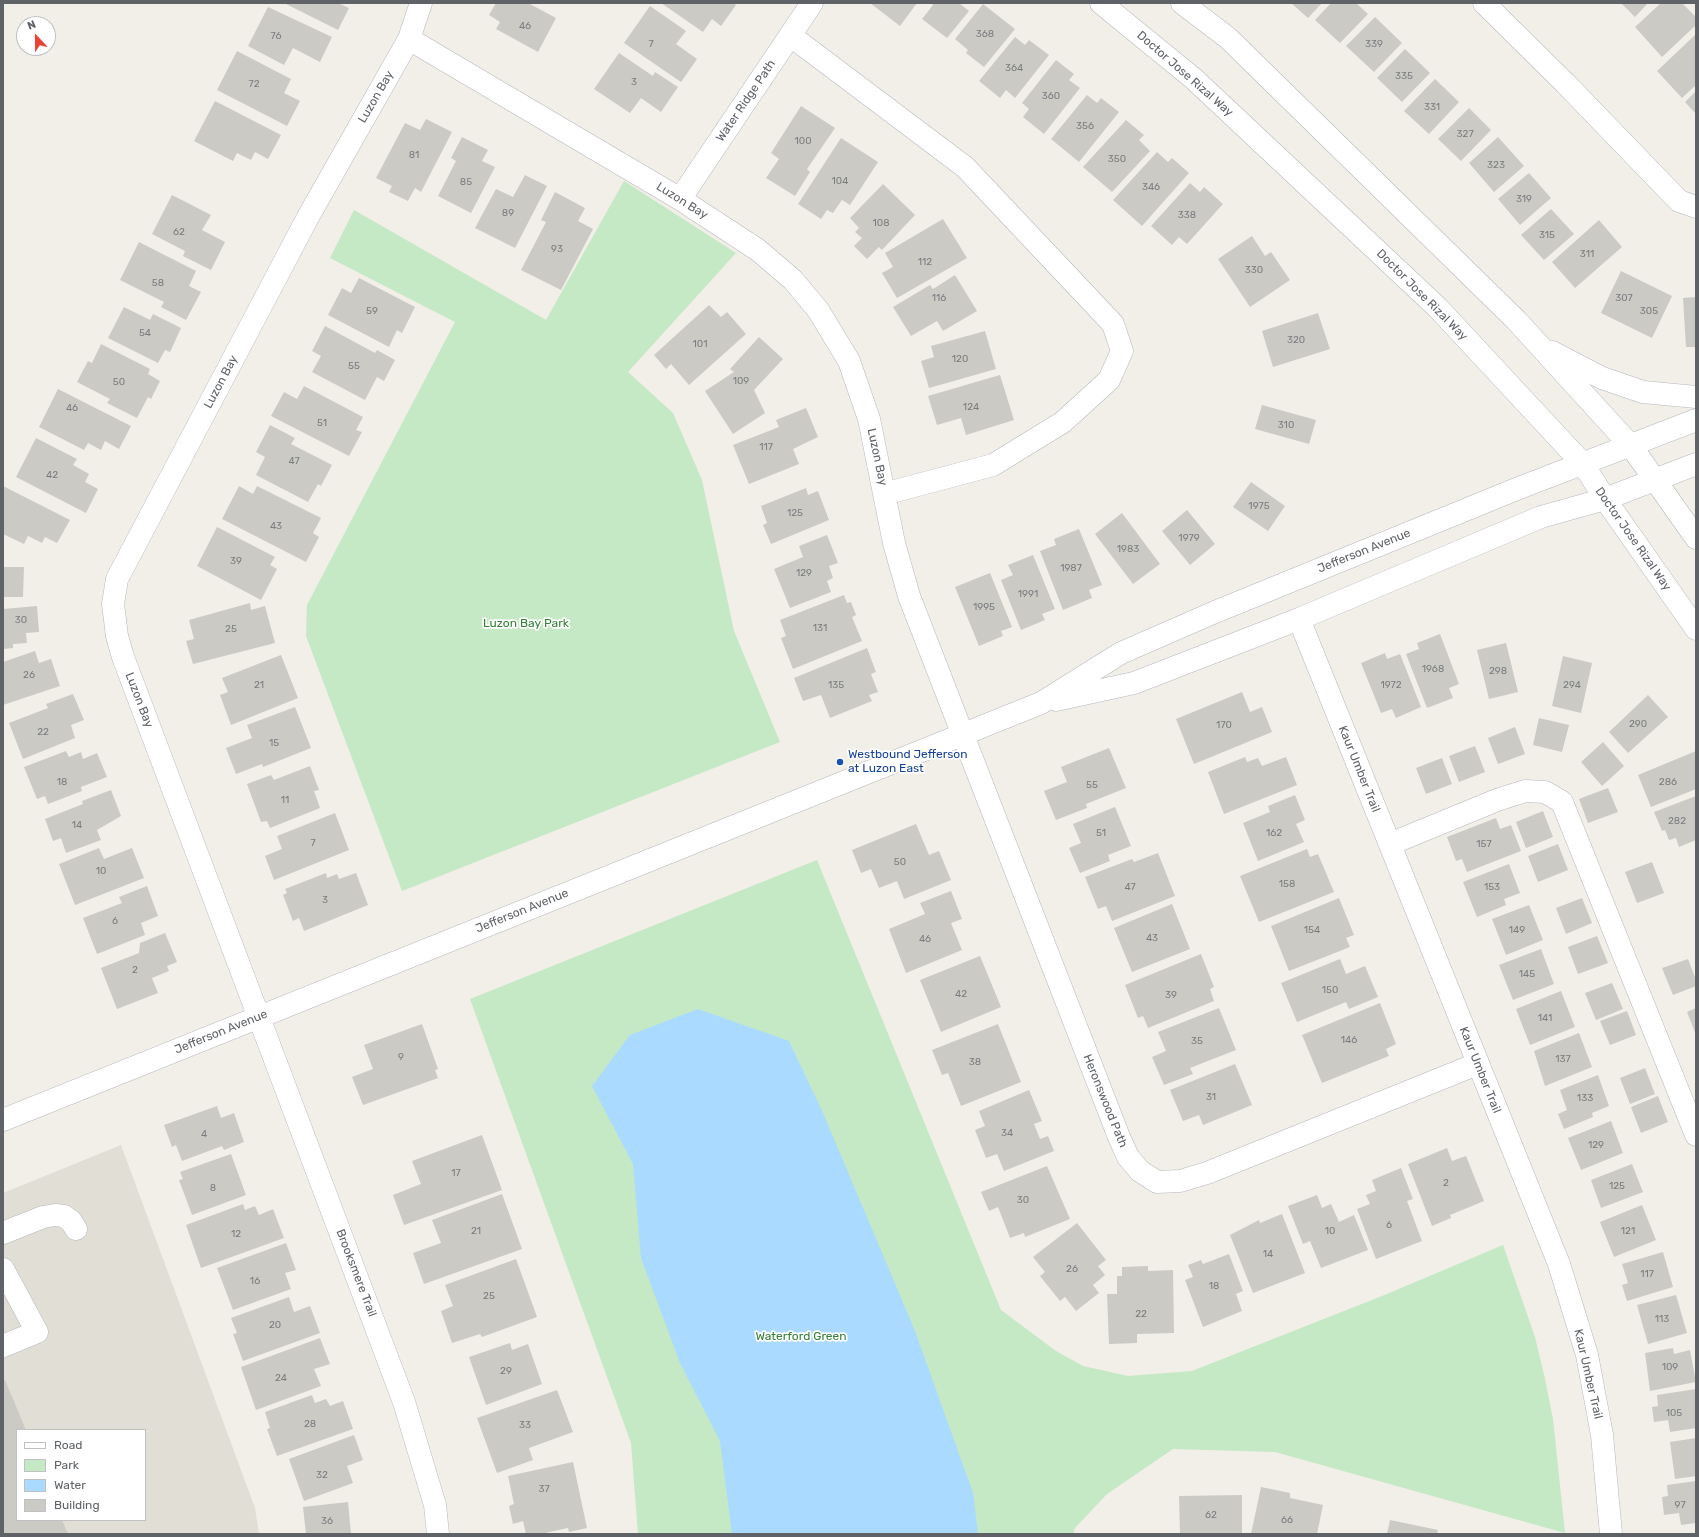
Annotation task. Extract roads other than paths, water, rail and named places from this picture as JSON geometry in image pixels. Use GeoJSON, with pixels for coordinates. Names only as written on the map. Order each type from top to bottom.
{"type":"FeatureCollection","features":[{"type":"Feature","properties":{"kind":"street"},"geometry":{"type":"LineString","coordinates":[[409,39],[421,3]]}},
{"type":"Feature","properties":{"kind":"street","name":"Water Ridge Path"},"geometry":{"type":"LineString","coordinates":[[680,198],[812,3]]}},
{"type":"Feature","properties":{"kind":"street","name":"Doctor Jose Rizal Way"},"geometry":{"type":"LineString","coordinates":[[1101,3],[1194,79],[1438,308],[1583,464],[1604,499],[1696,629]]}},
{"type":"Feature","properties":{"kind":"street"},"geometry":{"type":"LineString","coordinates":[[1182,3],[1228,38],[1516,320],[1631,446],[1654,481],[1696,538]]}},
{"type":"Feature","properties":{"kind":"street"},"geometry":{"type":"LineString","coordinates":[[1484,3],[1565,83],[1679,201],[1696,207]]}},
{"type":"Feature","properties":{"kind":"street"},"geometry":{"type":"LineString","coordinates":[[791,36],[965,167],[1113,324],[1122,351],[1109,380],[1063,422],[1000,461],[993,465],[884,494]]}},
{"type":"Feature","properties":{"kind":"street","name":"Luzon Bay"},"geometry":{"type":"LineString","coordinates":[[258,1017],[123,657],[117,636],[113,604],[117,580],[308,217],[409,39],[680,198],[758,250],[793,280],[818,310],[849,361],[869,419],[894,543],[909,596],[962,734]]}},
{"type":"Feature","properties":{"kind":"street"},"geometry":{"type":"LineString","coordinates":[[1538,345],[1602,378],[1643,392],[1696,397]]}},
{"type":"Feature","properties":{"kind":"street","name":"Jefferson Avenue"},"geometry":{"type":"LineString","coordinates":[[1041,703],[1121,653],[1215,612],[1696,420]]}},
{"type":"Feature","properties":{"kind":"street","name":"Jefferson Avenue"},"geometry":{"type":"LineString","coordinates":[[3,1120],[1041,703],[1134,683],[1299,619],[1541,517],[1604,499],[1696,464]]}},
{"type":"Feature","properties":{"kind":"street","name":"Kaur Umber Trail"},"geometry":{"type":"LineString","coordinates":[[1299,619],[1477,1064],[1559,1264],[1587,1355],[1602,1435],[1611,1534]]}},
{"type":"Feature","properties":{"kind":"street","name":"Heronswood Path"},"geometry":{"type":"LineString","coordinates":[[962,734],[1119,1137],[1128,1157],[1140,1171],[1157,1182],[1180,1181],[1207,1173],[1477,1064]]}},
{"type":"Feature","properties":{"kind":"street"},"geometry":{"type":"LineString","coordinates":[[1390,844],[1497,800],[1525,791],[1545,792],[1562,802],[1696,1135]]}},
{"type":"Feature","properties":{"kind":"street","name":"Brooksmere Trail"},"geometry":{"type":"LineString","coordinates":[[258,1017],[404,1402],[435,1505],[438,1534]]}},
{"type":"Feature","properties":{"kind":"street"},"geometry":{"type":"LineString","coordinates":[[3,1233],[42,1217],[55,1215],[64,1216],[71,1221],[76,1229]]}},
{"type":"Feature","properties":{"kind":"street"},"geometry":{"type":"LineString","coordinates":[[3,1269],[37,1332],[3,1346]]}},
{"type":"Feature","properties":{"kind":"water"},"geometry":{"type":"Polygon","coordinates":[[[698,1009],[789,1041],[823,1113],[915,1331],[973,1493],[978,1534],[732,1534],[720,1441],[680,1363],[641,1258],[633,1164],[592,1086],[630,1035],[698,1009]]]}},
{"type":"Feature","properties":{"kind":"place","name":"Westbound Jefferson at Luzon East"},"geometry":{"type":"Point","coordinates":[840,762]}},
{"type":"Feature","properties":{"kind":"park label","name":"Luzon Bay Park"},"geometry":{"type":"Point","coordinates":[526,624]}},
{"type":"Feature","properties":{"kind":"park label","name":"Waterford Green"},"geometry":{"type":"Point","coordinates":[801,1337]}}]}
